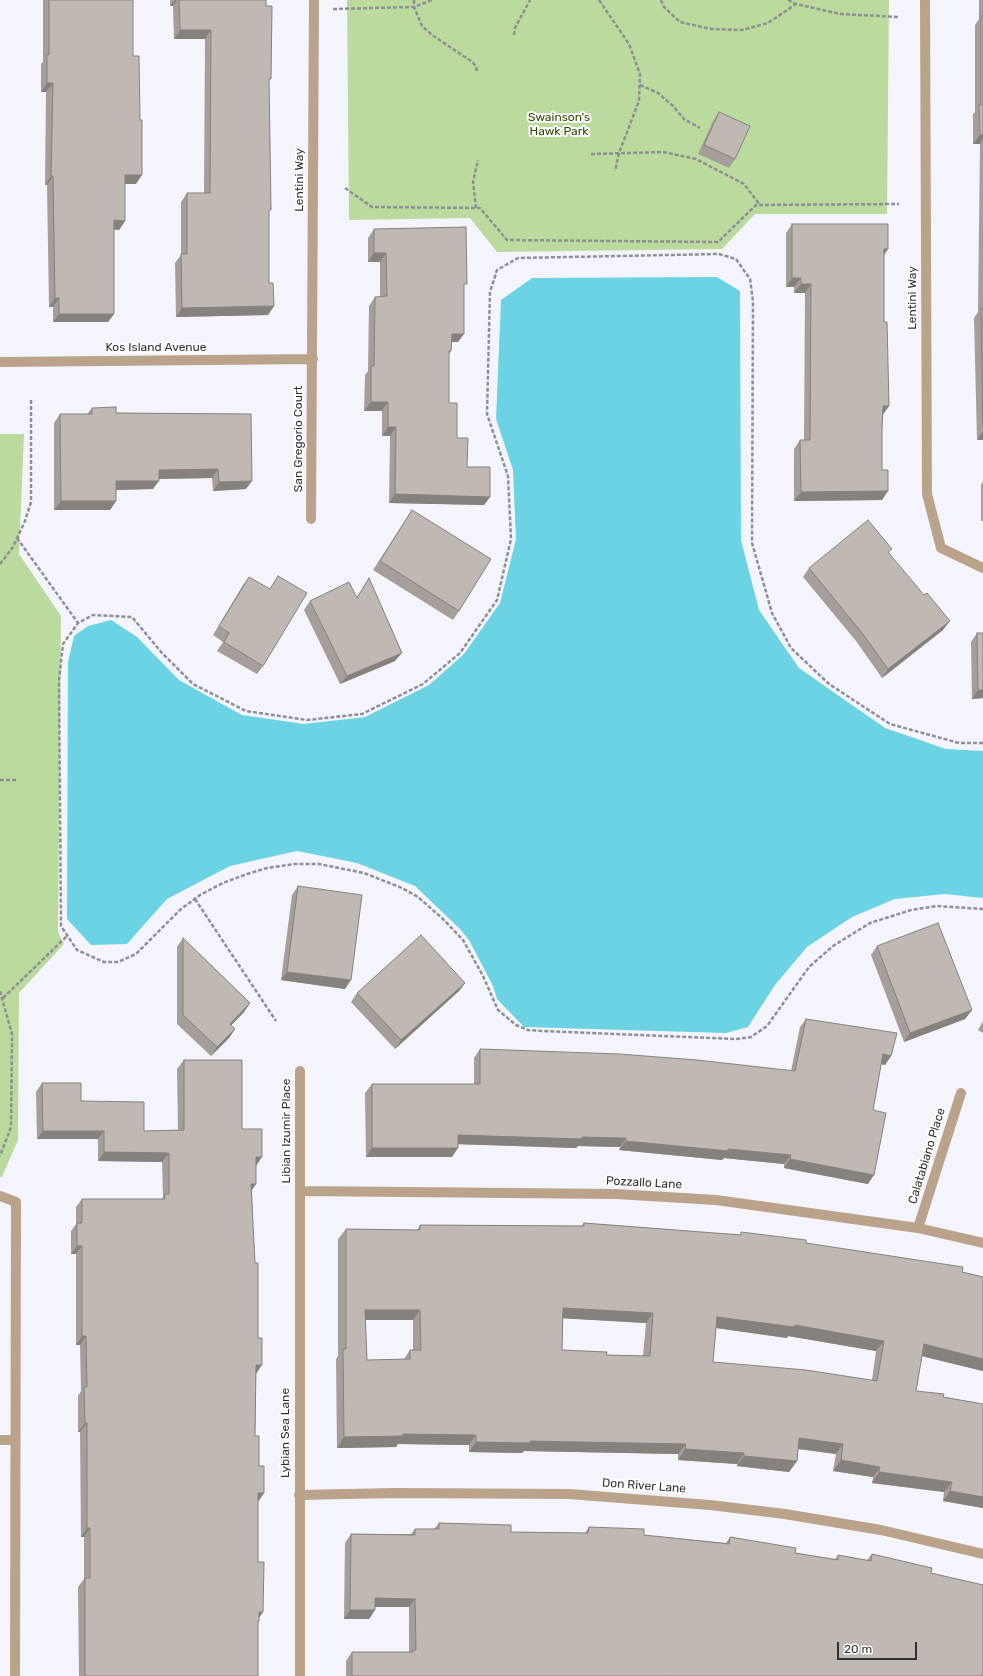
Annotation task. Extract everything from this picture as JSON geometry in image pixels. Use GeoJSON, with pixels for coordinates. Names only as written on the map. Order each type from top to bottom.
{"type":"FeatureCollection","features":[{"type":"Feature","properties":{"kind":"street","name":"Lentini Way"},"geometry":{"type":"LineString","coordinates":[[925,0],[927,494],[941,548],[983,568]]}},
{"type":"Feature","properties":{"kind":"street","name":"Lentini Way"},"geometry":{"type":"LineString","coordinates":[[312,359],[314,5]]}},
{"type":"Feature","properties":{"kind":"street","name":"Kos Island Avenue"},"geometry":{"type":"LineString","coordinates":[[0,362],[312,359]]}},
{"type":"Feature","properties":{"kind":"street","name":"San Gregorio Court"},"geometry":{"type":"LineString","coordinates":[[312,359],[312,519]]}},
{"type":"Feature","properties":{"kind":"street","name":"Libian Izumir Place"},"geometry":{"type":"LineString","coordinates":[[300,1071],[300,1191]]}},
{"type":"Feature","properties":{"kind":"street","name":"Calatabiano Place"},"geometry":{"type":"LineString","coordinates":[[918,1228],[960,1093]]}},
{"type":"Feature","properties":{"kind":"street","name":"Pozzallo Lane"},"geometry":{"type":"LineString","coordinates":[[300,1191],[616,1194],[716,1200],[918,1228],[983,1243]]}},
{"type":"Feature","properties":{"kind":"street","name":"Lybian Sea Lane"},"geometry":{"type":"LineString","coordinates":[[300,1191],[300,1676]]}},
{"type":"Feature","properties":{"kind":"street"},"geometry":{"type":"LineString","coordinates":[[0,1196],[16,1202],[14,1440],[15,1676]]}},
{"type":"Feature","properties":{"kind":"street"},"geometry":{"type":"LineString","coordinates":[[0,1440],[14,1440]]}},
{"type":"Feature","properties":{"kind":"street","name":"Don River Lane"},"geometry":{"type":"LineString","coordinates":[[299,1495],[396,1493],[569,1494],[703,1504],[785,1514],[881,1530],[983,1554]]}},
{"type":"Feature","properties":{"kind":"path"},"geometry":{"type":"LineString","coordinates":[[414,0],[414,6],[422,26],[432,35],[471,61],[476,66],[477,72]]}},
{"type":"Feature","properties":{"kind":"path"},"geometry":{"type":"LineString","coordinates":[[314,5],[414,6],[432,0]]}},
{"type":"Feature","properties":{"kind":"path"},"geometry":{"type":"LineString","coordinates":[[514,35],[515,28],[530,0]]}},
{"type":"Feature","properties":{"kind":"path"},"geometry":{"type":"LineString","coordinates":[[599,0],[629,44],[640,74],[639,101],[615,171]]}},
{"type":"Feature","properties":{"kind":"path"},"geometry":{"type":"LineString","coordinates":[[661,0],[664,6],[680,22],[711,29],[742,30],[768,23],[796,4]]}},
{"type":"Feature","properties":{"kind":"path"},"geometry":{"type":"LineString","coordinates":[[788,0],[796,4],[840,14],[898,17]]}},
{"type":"Feature","properties":{"kind":"path"},"geometry":{"type":"LineString","coordinates":[[640,85],[658,93],[674,106],[678,114],[700,128]]}},
{"type":"Feature","properties":{"kind":"path"},"geometry":{"type":"LineString","coordinates":[[590,154],[663,152],[696,159],[744,184],[760,205]]}},
{"type":"Feature","properties":{"kind":"path"},"geometry":{"type":"LineString","coordinates":[[476,208],[474,182],[478,160]]}},
{"type":"Feature","properties":{"kind":"path"},"geometry":{"type":"LineString","coordinates":[[345,188],[372,207],[480,208],[507,240],[718,242],[756,205],[898,204]]}},
{"type":"Feature","properties":{"kind":"path"},"geometry":{"type":"LineString","coordinates":[[983,743],[960,743],[890,724],[829,684],[791,648],[772,613],[752,543],[752,302],[750,279],[736,259],[719,254],[518,258],[497,270],[490,292],[487,414],[508,476],[511,539],[497,600],[460,653],[423,684],[362,714],[307,720],[246,711],[193,684],[162,653],[132,617],[93,615],[78,623],[63,644],[59,680],[61,926],[77,950],[91,958],[104,962],[118,962],[136,954],[174,915],[195,899],[234,878],[267,868],[296,864],[319,864],[364,873],[402,888],[418,897],[443,919],[463,940],[483,976],[498,1010],[516,1025],[528,1030],[543,1031],[736,1039],[752,1037],[767,1026],[809,967],[833,946],[870,923],[911,910],[937,906],[983,909]]}},
{"type":"Feature","properties":{"kind":"path"},"geometry":{"type":"LineString","coordinates":[[0,564],[26,521],[31,502],[31,398]]}},
{"type":"Feature","properties":{"kind":"path"},"geometry":{"type":"LineString","coordinates":[[17,538],[78,623]]}},
{"type":"Feature","properties":{"kind":"path"},"geometry":{"type":"LineString","coordinates":[[0,780],[18,780]]}},
{"type":"Feature","properties":{"kind":"path"},"geometry":{"type":"LineString","coordinates":[[195,899],[276,1021]]}},
{"type":"Feature","properties":{"kind":"path"},"geometry":{"type":"LineString","coordinates":[[3,998],[67,936]]}},
{"type":"Feature","properties":{"kind":"path"},"geometry":{"type":"LineString","coordinates":[[0,991],[12,1034],[11,1127],[0,1156]]}},
{"type":"Feature","properties":{"kind":"green space","name":"Swainson's Hawk Park"},"geometry":{"type":"Polygon","coordinates":[[[347,0],[889,0],[887,214],[755,214],[722,249],[497,252],[470,218],[349,220],[347,0]]]}},
{"type":"Feature","properties":{"kind":"green space"},"geometry":{"type":"Polygon","coordinates":[[[0,434],[24,434],[19,554],[61,616],[58,932],[64,944],[19,993],[18,1140],[2,1177],[0,1177],[0,434]]]}},
{"type":"Feature","properties":{"kind":"water"},"geometry":{"type":"Polygon","coordinates":[[[717,277],[740,291],[741,540],[759,610],[799,668],[885,728],[946,749],[983,751],[983,898],[945,894],[895,899],[852,917],[807,947],[775,985],[748,1027],[726,1033],[524,1027],[497,999],[493,986],[469,940],[460,929],[415,886],[357,863],[297,851],[230,866],[167,899],[127,944],[91,945],[67,919],[68,662],[74,636],[88,626],[111,620],[137,637],[179,680],[242,715],[304,724],[365,717],[429,685],[464,654],[500,603],[516,539],[513,470],[496,419],[501,300],[532,278],[717,277]]]}},
{"type":"Feature","properties":{"kind":"building"},"geometry":{"type":"Polygon","coordinates":[[[49,0],[133,0],[133,56],[139,56],[140,120],[142,120],[142,175],[125,175],[125,221],[114,220],[114,314],[59,314],[59,298],[55,298],[53,176],[51,176],[53,83],[47,83],[47,55],[49,55],[49,0]]]}},
{"type":"Feature","properties":{"kind":"building"},"geometry":{"type":"Polygon","coordinates":[[[179,0],[266,0],[266,6],[272,6],[271,79],[269,79],[271,210],[269,210],[269,283],[273,283],[274,306],[182,308],[181,254],[187,254],[187,193],[210,193],[211,30],[180,30],[179,0]]]}},
{"type":"Feature","properties":{"kind":"building"},"geometry":{"type":"Polygon","coordinates":[[[981,16],[983,16],[983,135],[980,135],[979,105],[981,105],[981,16]]]}},
{"type":"Feature","properties":{"kind":"building"},"geometry":{"type":"Polygon","coordinates":[[[719,112],[750,126],[735,159],[704,145],[719,112]]]}},
{"type":"Feature","properties":{"kind":"building"},"geometry":{"type":"Polygon","coordinates":[[[792,224],[888,224],[888,249],[884,249],[884,322],[887,322],[889,406],[883,406],[882,470],[888,470],[888,491],[801,492],[800,440],[810,440],[811,284],[801,284],[801,278],[792,278],[792,224]]]}},
{"type":"Feature","properties":{"kind":"building"},"geometry":{"type":"Polygon","coordinates":[[[466,227],[467,284],[464,284],[464,334],[452,334],[451,351],[449,351],[449,403],[457,403],[457,438],[468,438],[467,467],[490,467],[490,497],[395,494],[396,427],[388,427],[388,402],[371,402],[371,366],[374,366],[375,297],[387,296],[386,253],[374,253],[374,229],[466,227]]]}},
{"type":"Feature","properties":{"kind":"building"},"geometry":{"type":"Polygon","coordinates":[[[981,309],[983,309],[983,427],[981,309]]]}},
{"type":"Feature","properties":{"kind":"building"},"geometry":{"type":"Polygon","coordinates":[[[116,407],[116,413],[251,414],[252,481],[219,482],[218,469],[159,470],[159,481],[116,481],[116,501],[61,501],[60,414],[92,414],[92,408],[116,407]]]}},
{"type":"Feature","properties":{"kind":"building"},"geometry":{"type":"Polygon","coordinates":[[[412,510],[491,559],[459,611],[380,561],[412,510]]]}},
{"type":"Feature","properties":{"kind":"building"},"geometry":{"type":"Polygon","coordinates":[[[868,520],[892,549],[888,552],[924,595],[927,593],[950,621],[888,669],[862,633],[809,568],[868,520]]]}},
{"type":"Feature","properties":{"kind":"building"},"geometry":{"type":"Polygon","coordinates":[[[278,576],[307,593],[263,666],[224,642],[229,633],[219,626],[249,577],[270,589],[278,576]]]}},
{"type":"Feature","properties":{"kind":"building"},"geometry":{"type":"Polygon","coordinates":[[[369,578],[402,653],[347,676],[310,601],[349,582],[357,598],[369,578]]]}},
{"type":"Feature","properties":{"kind":"building"},"geometry":{"type":"Polygon","coordinates":[[[977,633],[983,633],[983,690],[978,690],[977,633]]]}},
{"type":"Feature","properties":{"kind":"building"},"geometry":{"type":"Polygon","coordinates":[[[298,886],[362,895],[351,980],[287,972],[298,886]]]}},
{"type":"Feature","properties":{"kind":"building"},"geometry":{"type":"Polygon","coordinates":[[[938,923],[972,1010],[910,1033],[877,946],[938,923]]]}},
{"type":"Feature","properties":{"kind":"building"},"geometry":{"type":"Polygon","coordinates":[[[421,935],[465,983],[401,1040],[357,993],[421,935]]]}},
{"type":"Feature","properties":{"kind":"building"},"geometry":{"type":"Polygon","coordinates":[[[183,938],[250,1003],[230,1024],[235,1029],[217,1047],[183,1015],[183,938]]]}},
{"type":"Feature","properties":{"kind":"building"},"geometry":{"type":"Polygon","coordinates":[[[806,1019],[897,1033],[891,1056],[883,1054],[873,1110],[886,1113],[874,1175],[790,1159],[791,1155],[728,1149],[728,1151],[626,1141],[626,1138],[582,1137],[582,1139],[458,1135],[458,1148],[372,1148],[372,1084],[480,1084],[480,1049],[619,1054],[697,1060],[795,1071],[806,1019]]]}},
{"type":"Feature","properties":{"kind":"building"},"geometry":{"type":"Polygon","coordinates":[[[184,1060],[242,1060],[242,1129],[262,1129],[262,1157],[256,1157],[256,1184],[251,1184],[255,1263],[258,1263],[258,1338],[262,1338],[262,1365],[256,1365],[255,1436],[259,1436],[259,1466],[264,1466],[264,1493],[258,1493],[258,1562],[264,1562],[263,1612],[259,1612],[258,1621],[258,1676],[85,1676],[85,1578],[90,1578],[90,1528],[87,1528],[87,1423],[85,1423],[84,1387],[87,1387],[86,1336],[82,1336],[82,1246],[77,1246],[77,1223],[82,1223],[82,1199],[165,1199],[165,1194],[169,1194],[169,1153],[104,1152],[104,1131],[43,1131],[42,1083],[81,1083],[81,1101],[144,1102],[144,1131],[184,1130],[184,1060]]]}},
{"type":"Feature","properties":{"kind":"building"},"geometry":{"type":"Polygon","coordinates":[[[584,1223],[741,1235],[741,1232],[806,1240],[806,1243],[963,1267],[962,1272],[983,1277],[983,1359],[924,1344],[916,1391],[944,1394],[943,1397],[983,1404],[983,1497],[950,1491],[952,1482],[879,1472],[880,1467],[841,1460],[843,1444],[799,1438],[797,1461],[744,1456],[744,1453],[685,1449],[686,1444],[530,1441],[530,1443],[476,1442],[476,1435],[403,1434],[403,1436],[344,1437],[343,1349],[346,1349],[346,1229],[420,1230],[420,1225],[584,1226],[584,1223]],[[563,1308],[562,1350],[607,1352],[606,1355],[650,1356],[653,1313],[563,1308]],[[365,1310],[367,1360],[410,1359],[410,1350],[421,1350],[420,1310],[365,1310]],[[717,1317],[713,1362],[806,1370],[877,1381],[884,1341],[795,1325],[794,1327],[717,1317]]]}},
{"type":"Feature","properties":{"kind":"building"},"geometry":{"type":"Polygon","coordinates":[[[439,1523],[511,1525],[511,1532],[588,1533],[589,1527],[644,1529],[644,1535],[729,1544],[730,1537],[796,1548],[795,1553],[838,1560],[838,1555],[871,1561],[872,1554],[932,1568],[931,1573],[983,1585],[983,1676],[352,1676],[352,1652],[413,1652],[413,1650],[416,1650],[415,1599],[375,1598],[375,1610],[350,1610],[351,1534],[415,1535],[415,1529],[439,1529],[439,1523]]]}}]}
